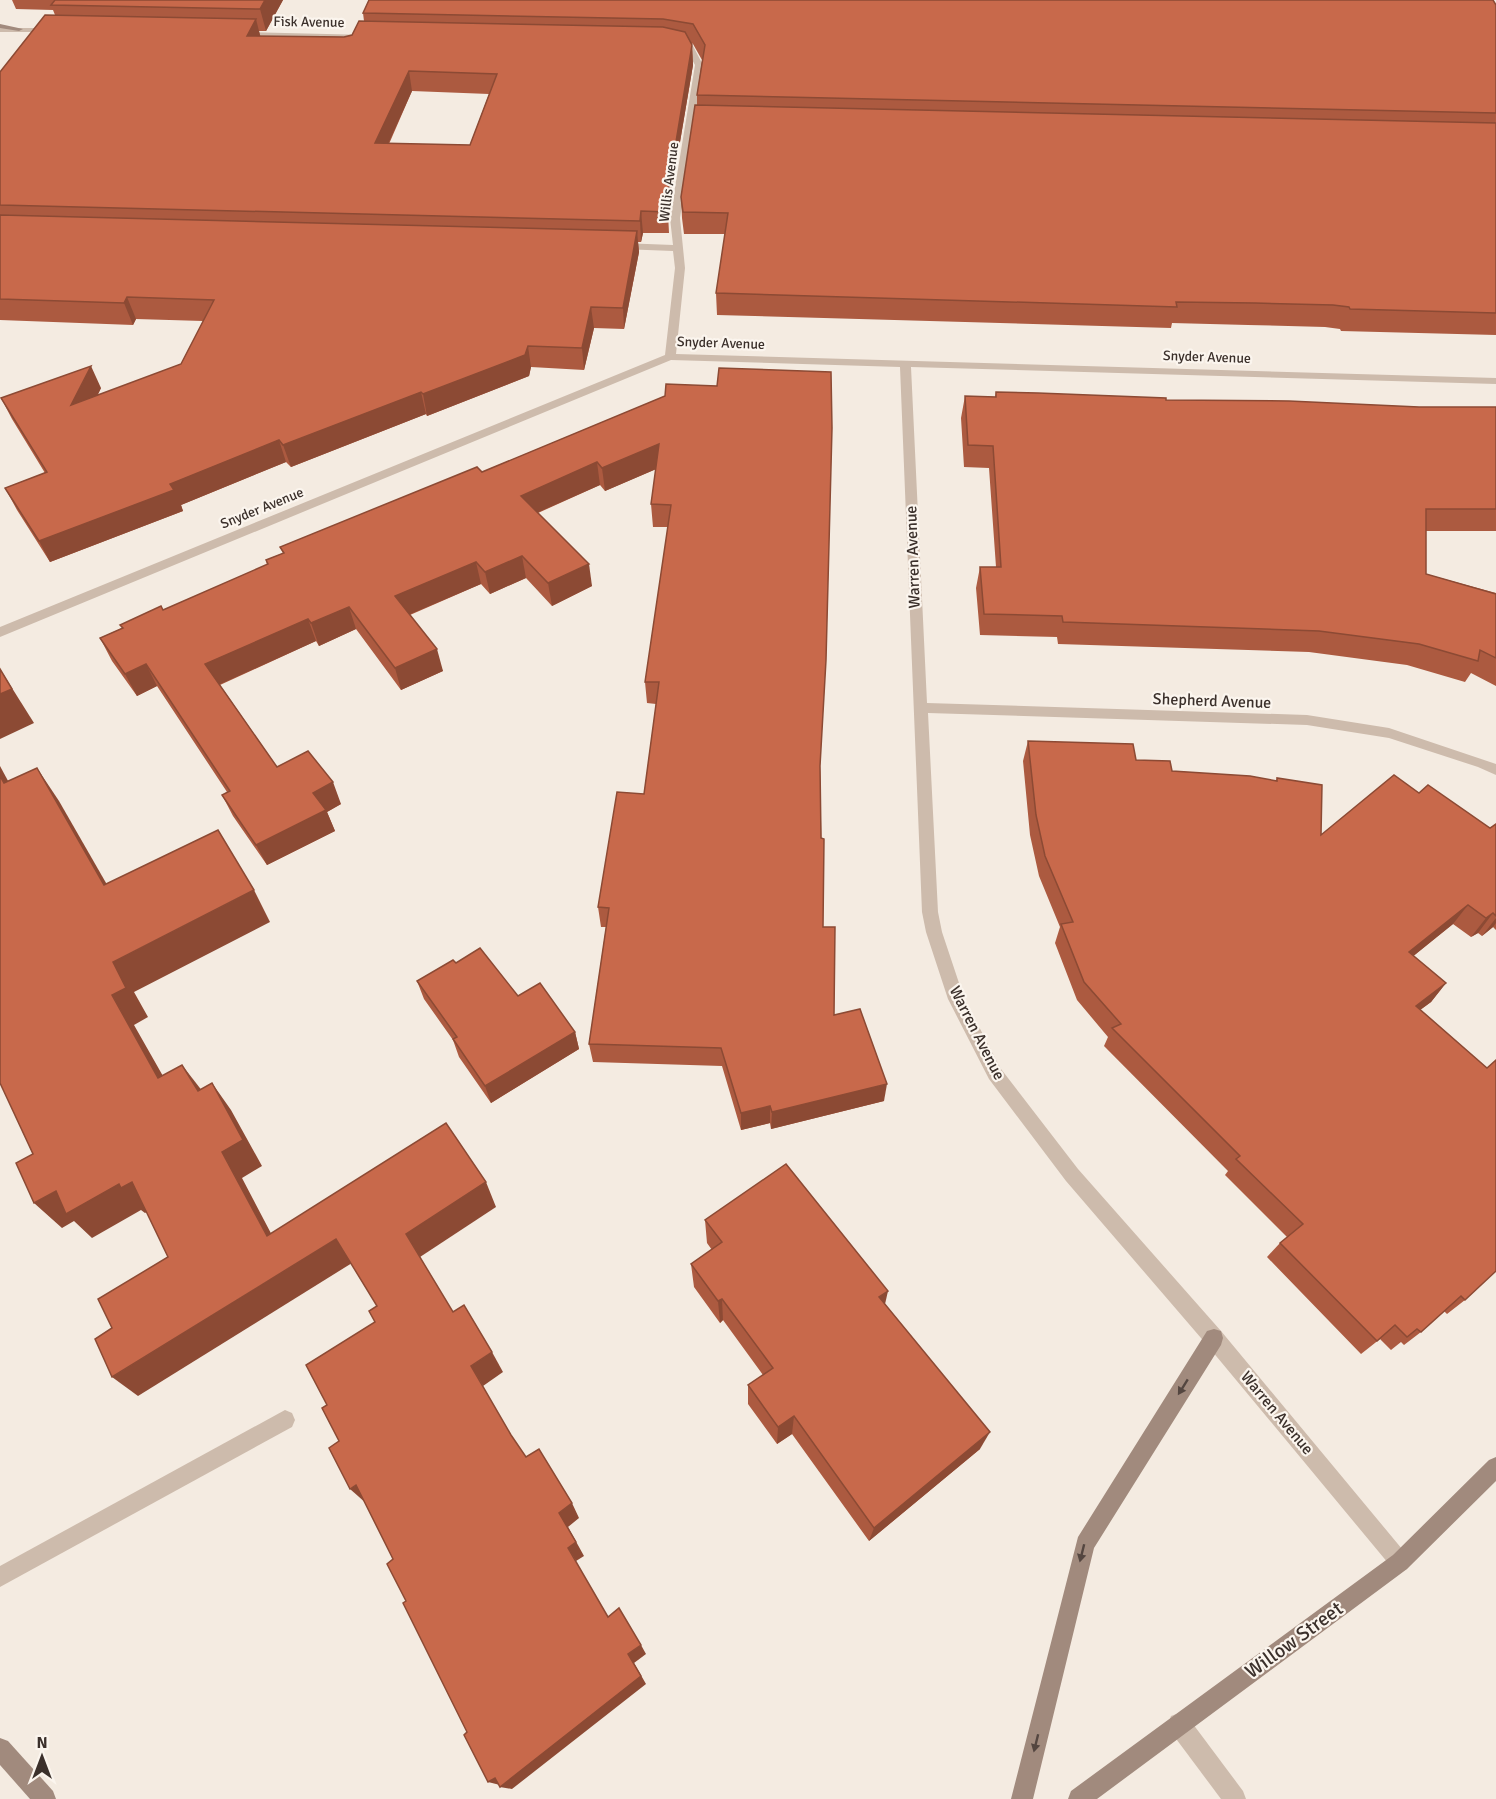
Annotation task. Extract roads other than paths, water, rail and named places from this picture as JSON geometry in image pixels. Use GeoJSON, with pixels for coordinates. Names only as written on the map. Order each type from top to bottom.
{"type":"FeatureCollection","features":[{"type":"Feature","properties":{"kind":"main road"},"geometry":{"type":"LineString","coordinates":[[1022,1799],[1084,1544],[1214,1338]]}},
{"type":"Feature","properties":{"kind":"main road","name":"Willow Street"},"geometry":{"type":"LineString","coordinates":[[1079,1799],[1400,1562],[1496,1467]]}},
{"type":"Feature","properties":{"kind":"main road"},"geometry":{"type":"LineString","coordinates":[[0,1749],[45,1799]]}},
{"type":"Feature","properties":{"kind":"street"},"geometry":{"type":"LineString","coordinates":[[0,28],[67,30]]}},
{"type":"Feature","properties":{"kind":"street","name":"Fisk Avenue"},"geometry":{"type":"LineString","coordinates":[[234,34],[377,37]]}},
{"type":"Feature","properties":{"kind":"street","name":"Willis Avenue"},"geometry":{"type":"LineString","coordinates":[[663,43],[690,48],[699,64],[675,218],[680,268],[670,357]]}},
{"type":"Feature","properties":{"kind":"street"},"geometry":{"type":"LineString","coordinates":[[691,121],[702,121]]}},
{"type":"Feature","properties":{"kind":"street"},"geometry":{"type":"LineString","coordinates":[[609,246],[678,248]]}},
{"type":"Feature","properties":{"kind":"street","name":"Snyder Avenue"},"geometry":{"type":"LineString","coordinates":[[0,632],[670,357],[1496,381]]}},
{"type":"Feature","properties":{"kind":"street","name":"Warren Avenue"},"geometry":{"type":"LineString","coordinates":[[905,363],[930,912],[934,932],[956,999],[994,1074],[1072,1175],[1214,1338],[1400,1562]]}},
{"type":"Feature","properties":{"kind":"street","name":"Shepherd Avenue"},"geometry":{"type":"LineString","coordinates":[[919,708],[1307,720],[1389,733],[1483,763],[1496,770]]}},
{"type":"Feature","properties":{"kind":"street"},"geometry":{"type":"LineString","coordinates":[[0,1576],[285,1420]]}},
{"type":"Feature","properties":{"kind":"street"},"geometry":{"type":"LineString","coordinates":[[1179,1724],[1235,1799]]}}]}
